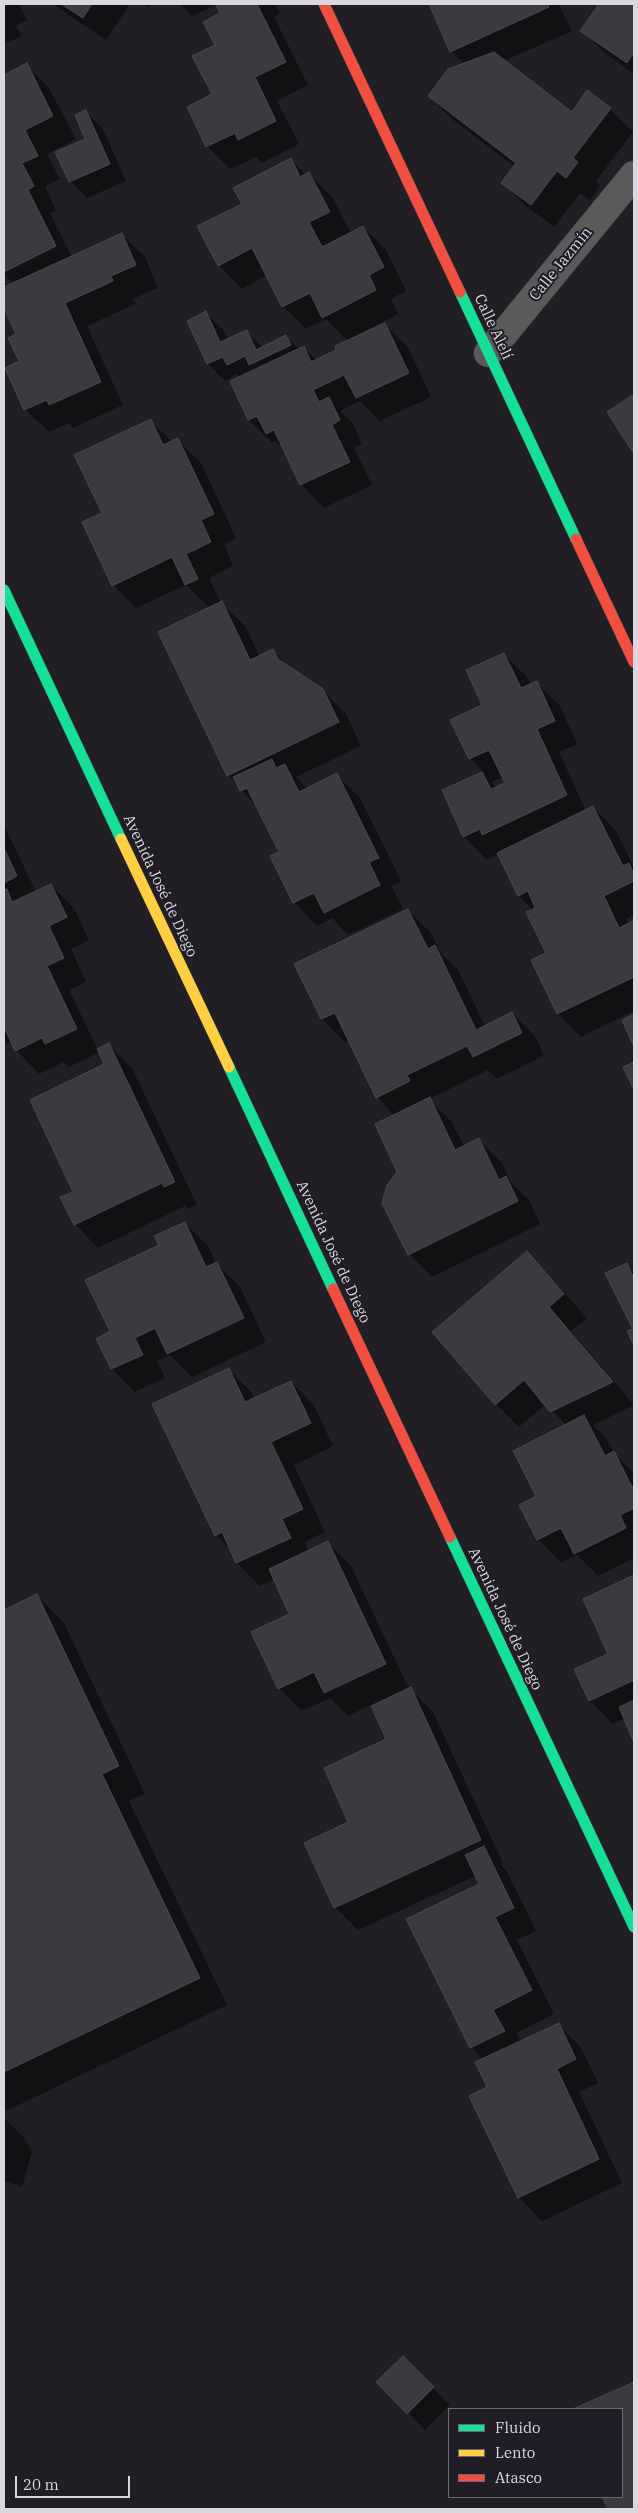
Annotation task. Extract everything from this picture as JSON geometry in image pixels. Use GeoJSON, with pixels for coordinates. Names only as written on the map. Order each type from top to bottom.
{"type":"FeatureCollection","features":[{"type":"Feature","properties":{"kind":"street","name":"Calle Alelí"},"geometry":{"type":"LineString","coordinates":[[324,4],[634,662]]}},
{"type":"Feature","properties":{"kind":"street","name":"Calle Jazmín"},"geometry":{"type":"LineString","coordinates":[[488,353],[634,175]]}},
{"type":"Feature","properties":{"kind":"street","name":"Avenida José de Diego"},"geometry":{"type":"LineString","coordinates":[[4,590],[634,1928]]}},
{"type":"Feature","properties":{"kind":"building"},"geometry":{"type":"Polygon","coordinates":[[[61,4],[92,4],[83,18],[61,4]]]}},
{"type":"Feature","properties":{"kind":"building"},"geometry":{"type":"Polygon","coordinates":[[[216,4],[257,4],[286,62],[255,77],[276,121],[238,140],[235,133],[206,147],[187,107],[212,94],[192,56],[215,45],[203,22],[220,13],[216,4]]]}},
{"type":"Feature","properties":{"kind":"building"},"geometry":{"type":"Polygon","coordinates":[[[429,4],[548,4],[549,7],[450,52],[429,4]]]}},
{"type":"Feature","properties":{"kind":"building"},"geometry":{"type":"Polygon","coordinates":[[[599,4],[634,4],[634,52],[627,63],[580,31],[599,4]]]}},
{"type":"Feature","properties":{"kind":"building"},"geometry":{"type":"Polygon","coordinates":[[[494,52],[572,112],[587,90],[611,108],[573,158],[578,162],[566,178],[557,171],[531,205],[501,183],[516,163],[428,96],[448,69],[494,52]]]}},
{"type":"Feature","properties":{"kind":"building"},"geometry":{"type":"Polygon","coordinates":[[[27,63],[53,116],[25,130],[38,156],[22,163],[34,186],[28,190],[56,246],[4,272],[4,75],[27,63]]]}},
{"type":"Feature","properties":{"kind":"building"},"geometry":{"type":"Polygon","coordinates":[[[86,110],[110,164],[69,182],[55,152],[85,139],[75,115],[86,110]]]}},
{"type":"Feature","properties":{"kind":"building"},"geometry":{"type":"Polygon","coordinates":[[[291,158],[300,177],[309,172],[330,212],[309,222],[322,247],[363,226],[384,267],[369,275],[376,290],[322,318],[310,293],[282,307],[252,248],[218,266],[197,226],[242,204],[233,188],[291,158]]]}},
{"type":"Feature","properties":{"kind":"building"},"geometry":{"type":"Polygon","coordinates":[[[122,233],[136,265],[111,276],[113,281],[65,303],[101,382],[49,405],[47,400],[24,410],[5,368],[19,361],[8,338],[16,334],[4,308],[4,287],[122,233]]]}},
{"type":"Feature","properties":{"kind":"building"},"geometry":{"type":"Polygon","coordinates":[[[206,311],[220,342],[247,330],[256,350],[286,335],[291,345],[249,365],[245,356],[227,365],[223,357],[207,364],[187,321],[206,311]]]}},
{"type":"Feature","properties":{"kind":"building"},"geometry":{"type":"Polygon","coordinates":[[[385,323],[409,373],[356,398],[344,375],[313,390],[319,402],[329,397],[340,420],[332,425],[350,462],[300,485],[274,430],[266,434],[257,416],[248,420],[230,381],[304,346],[311,362],[336,350],[335,346],[385,323]]]}},
{"type":"Feature","properties":{"kind":"building"},"geometry":{"type":"Polygon","coordinates":[[[634,394],[634,454],[607,412],[634,394]]]}},
{"type":"Feature","properties":{"kind":"building"},"geometry":{"type":"Polygon","coordinates":[[[151,419],[163,445],[178,438],[214,514],[201,520],[211,542],[186,554],[198,579],[185,585],[172,557],[112,586],[82,522],[102,513],[74,455],[151,419]]]}},
{"type":"Feature","properties":{"kind":"building"},"geometry":{"type":"Polygon","coordinates":[[[222,601],[250,660],[273,649],[278,659],[323,689],[339,722],[227,776],[158,632],[222,601]]]}},
{"type":"Feature","properties":{"kind":"building"},"geometry":{"type":"Polygon","coordinates":[[[504,653],[521,688],[537,681],[555,721],[537,729],[567,795],[482,835],[480,829],[463,837],[442,790],[482,772],[491,789],[505,783],[489,750],[469,759],[450,720],[482,705],[466,670],[504,653]]]}},
{"type":"Feature","properties":{"kind":"building"},"geometry":{"type":"Polygon","coordinates":[[[272,759],[276,768],[285,764],[299,792],[337,773],[379,858],[369,862],[380,885],[324,913],[314,893],[293,903],[270,856],[279,852],[247,788],[240,791],[233,777],[272,759]]]}},
{"type":"Feature","properties":{"kind":"building"},"geometry":{"type":"Polygon","coordinates":[[[593,806],[623,866],[629,863],[634,875],[634,881],[604,896],[619,928],[633,921],[634,923],[634,977],[557,1014],[531,960],[546,953],[526,912],[535,908],[528,891],[518,896],[497,853],[593,806]]]}},
{"type":"Feature","properties":{"kind":"building"},"geometry":{"type":"Polygon","coordinates":[[[4,848],[17,876],[4,883],[4,848]]]}},
{"type":"Feature","properties":{"kind":"building"},"geometry":{"type":"Polygon","coordinates":[[[51,884],[67,917],[49,926],[64,958],[47,966],[77,1029],[45,1044],[42,1038],[15,1051],[4,1027],[4,890],[7,889],[12,902],[51,884]]]}},
{"type":"Feature","properties":{"kind":"building"},"geometry":{"type":"Polygon","coordinates":[[[408,909],[428,949],[435,945],[476,1030],[512,1012],[522,1033],[473,1057],[467,1046],[407,1075],[410,1081],[376,1098],[335,1013],[321,1019],[294,964],[408,909]]]}},
{"type":"Feature","properties":{"kind":"building"},"geometry":{"type":"Polygon","coordinates":[[[634,1014],[634,1047],[622,1020],[634,1014]]]}},
{"type":"Feature","properties":{"kind":"building"},"geometry":{"type":"Polygon","coordinates":[[[109,1043],[175,1182],[164,1187],[162,1183],[74,1225],[60,1197],[73,1192],[30,1100],[104,1064],[97,1049],[109,1043]]]}},
{"type":"Feature","properties":{"kind":"building"},"geometry":{"type":"Polygon","coordinates":[[[634,1062],[634,1090],[623,1067],[634,1062]]]}},
{"type":"Feature","properties":{"kind":"building"},"geometry":{"type":"Polygon","coordinates":[[[430,1097],[455,1150],[479,1138],[499,1180],[506,1176],[518,1201],[408,1255],[382,1203],[387,1185],[397,1172],[375,1124],[430,1097]]]}},
{"type":"Feature","properties":{"kind":"building"},"geometry":{"type":"Polygon","coordinates":[[[185,1222],[206,1267],[217,1262],[244,1318],[167,1354],[155,1328],[135,1338],[143,1355],[111,1369],[96,1339],[110,1331],[85,1280],[159,1245],[154,1236],[185,1222]]]}},
{"type":"Feature","properties":{"kind":"building"},"geometry":{"type":"Polygon","coordinates":[[[527,1251],[564,1294],[549,1307],[613,1382],[550,1412],[524,1380],[495,1405],[432,1332],[527,1251]]]}},
{"type":"Feature","properties":{"kind":"building"},"geometry":{"type":"Polygon","coordinates":[[[627,1263],[634,1278],[634,1346],[627,1331],[633,1329],[605,1273],[627,1263]]]}},
{"type":"Feature","properties":{"kind":"building"},"geometry":{"type":"Polygon","coordinates":[[[229,1368],[245,1402],[291,1381],[311,1423],[271,1442],[303,1509],[282,1519],[291,1538],[236,1563],[222,1532],[215,1536],[152,1404],[229,1368]]]}},
{"type":"Feature","properties":{"kind":"building"},"geometry":{"type":"Polygon","coordinates":[[[584,1415],[605,1456],[614,1451],[634,1491],[634,1508],[620,1515],[626,1528],[574,1554],[561,1528],[537,1540],[519,1505],[536,1496],[513,1451],[584,1415]]]}},
{"type":"Feature","properties":{"kind":"building"},"geometry":{"type":"Polygon","coordinates":[[[328,1541],[386,1664],[324,1693],[314,1672],[278,1689],[251,1632],[289,1614],[269,1569],[328,1541]]]}},
{"type":"Feature","properties":{"kind":"building"},"geometry":{"type":"Polygon","coordinates":[[[634,1575],[634,1680],[589,1701],[574,1669],[608,1654],[583,1599],[634,1575]]]}},
{"type":"Feature","properties":{"kind":"building"},"geometry":{"type":"Polygon","coordinates":[[[37,1594],[119,1766],[102,1774],[200,1978],[4,2072],[4,1610],[37,1594]]]}},
{"type":"Feature","properties":{"kind":"building"},"geometry":{"type":"Polygon","coordinates":[[[411,1687],[481,1840],[334,1908],[304,1843],[348,1822],[324,1768],[386,1739],[371,1706],[411,1687]]]}},
{"type":"Feature","properties":{"kind":"building"},"geometry":{"type":"Polygon","coordinates":[[[634,1700],[634,1743],[619,1707],[634,1700]]]}},
{"type":"Feature","properties":{"kind":"building"},"geometry":{"type":"Polygon","coordinates":[[[484,1846],[514,1908],[495,1917],[532,1990],[493,2010],[505,2031],[470,2048],[406,1919],[479,1884],[465,1855],[484,1846]]]}},
{"type":"Feature","properties":{"kind":"building"},"geometry":{"type":"Polygon","coordinates":[[[559,2023],[576,2059],[557,2069],[599,2159],[518,2198],[469,2096],[487,2087],[475,2062],[559,2023]]]}},
{"type":"Feature","properties":{"kind":"building"},"geometry":{"type":"Polygon","coordinates":[[[403,2356],[434,2387],[407,2414],[376,2382],[403,2356]]]}},
{"type":"Feature","properties":{"kind":"building"},"geometry":{"type":"Polygon","coordinates":[[[634,2382],[634,2509],[608,2509],[602,2498],[623,2498],[623,2408],[575,2408],[634,2382]]]}},
{"type":"Feature","properties":{"kind":"traffic: fast"},"geometry":{"type":"LineString","coordinates":[[460,292],[576,539]]}},
{"type":"Feature","properties":{"kind":"traffic: fast"},"geometry":{"type":"LineString","coordinates":[[4,590],[121,839]]}},
{"type":"Feature","properties":{"kind":"traffic: fast"},"geometry":{"type":"LineString","coordinates":[[229,1067],[333,1289]]}},
{"type":"Feature","properties":{"kind":"traffic: fast"},"geometry":{"type":"LineString","coordinates":[[450,1537],[634,1927]]}},
{"type":"Feature","properties":{"kind":"traffic: slow"},"geometry":{"type":"LineString","coordinates":[[121,839],[229,1067]]}},
{"type":"Feature","properties":{"kind":"traffic: jam"},"geometry":{"type":"LineString","coordinates":[[324,4],[460,292]]}},
{"type":"Feature","properties":{"kind":"traffic: jam"},"geometry":{"type":"LineString","coordinates":[[576,539],[634,662]]}},
{"type":"Feature","properties":{"kind":"traffic: jam"},"geometry":{"type":"LineString","coordinates":[[333,1289],[450,1537]]}}]}
